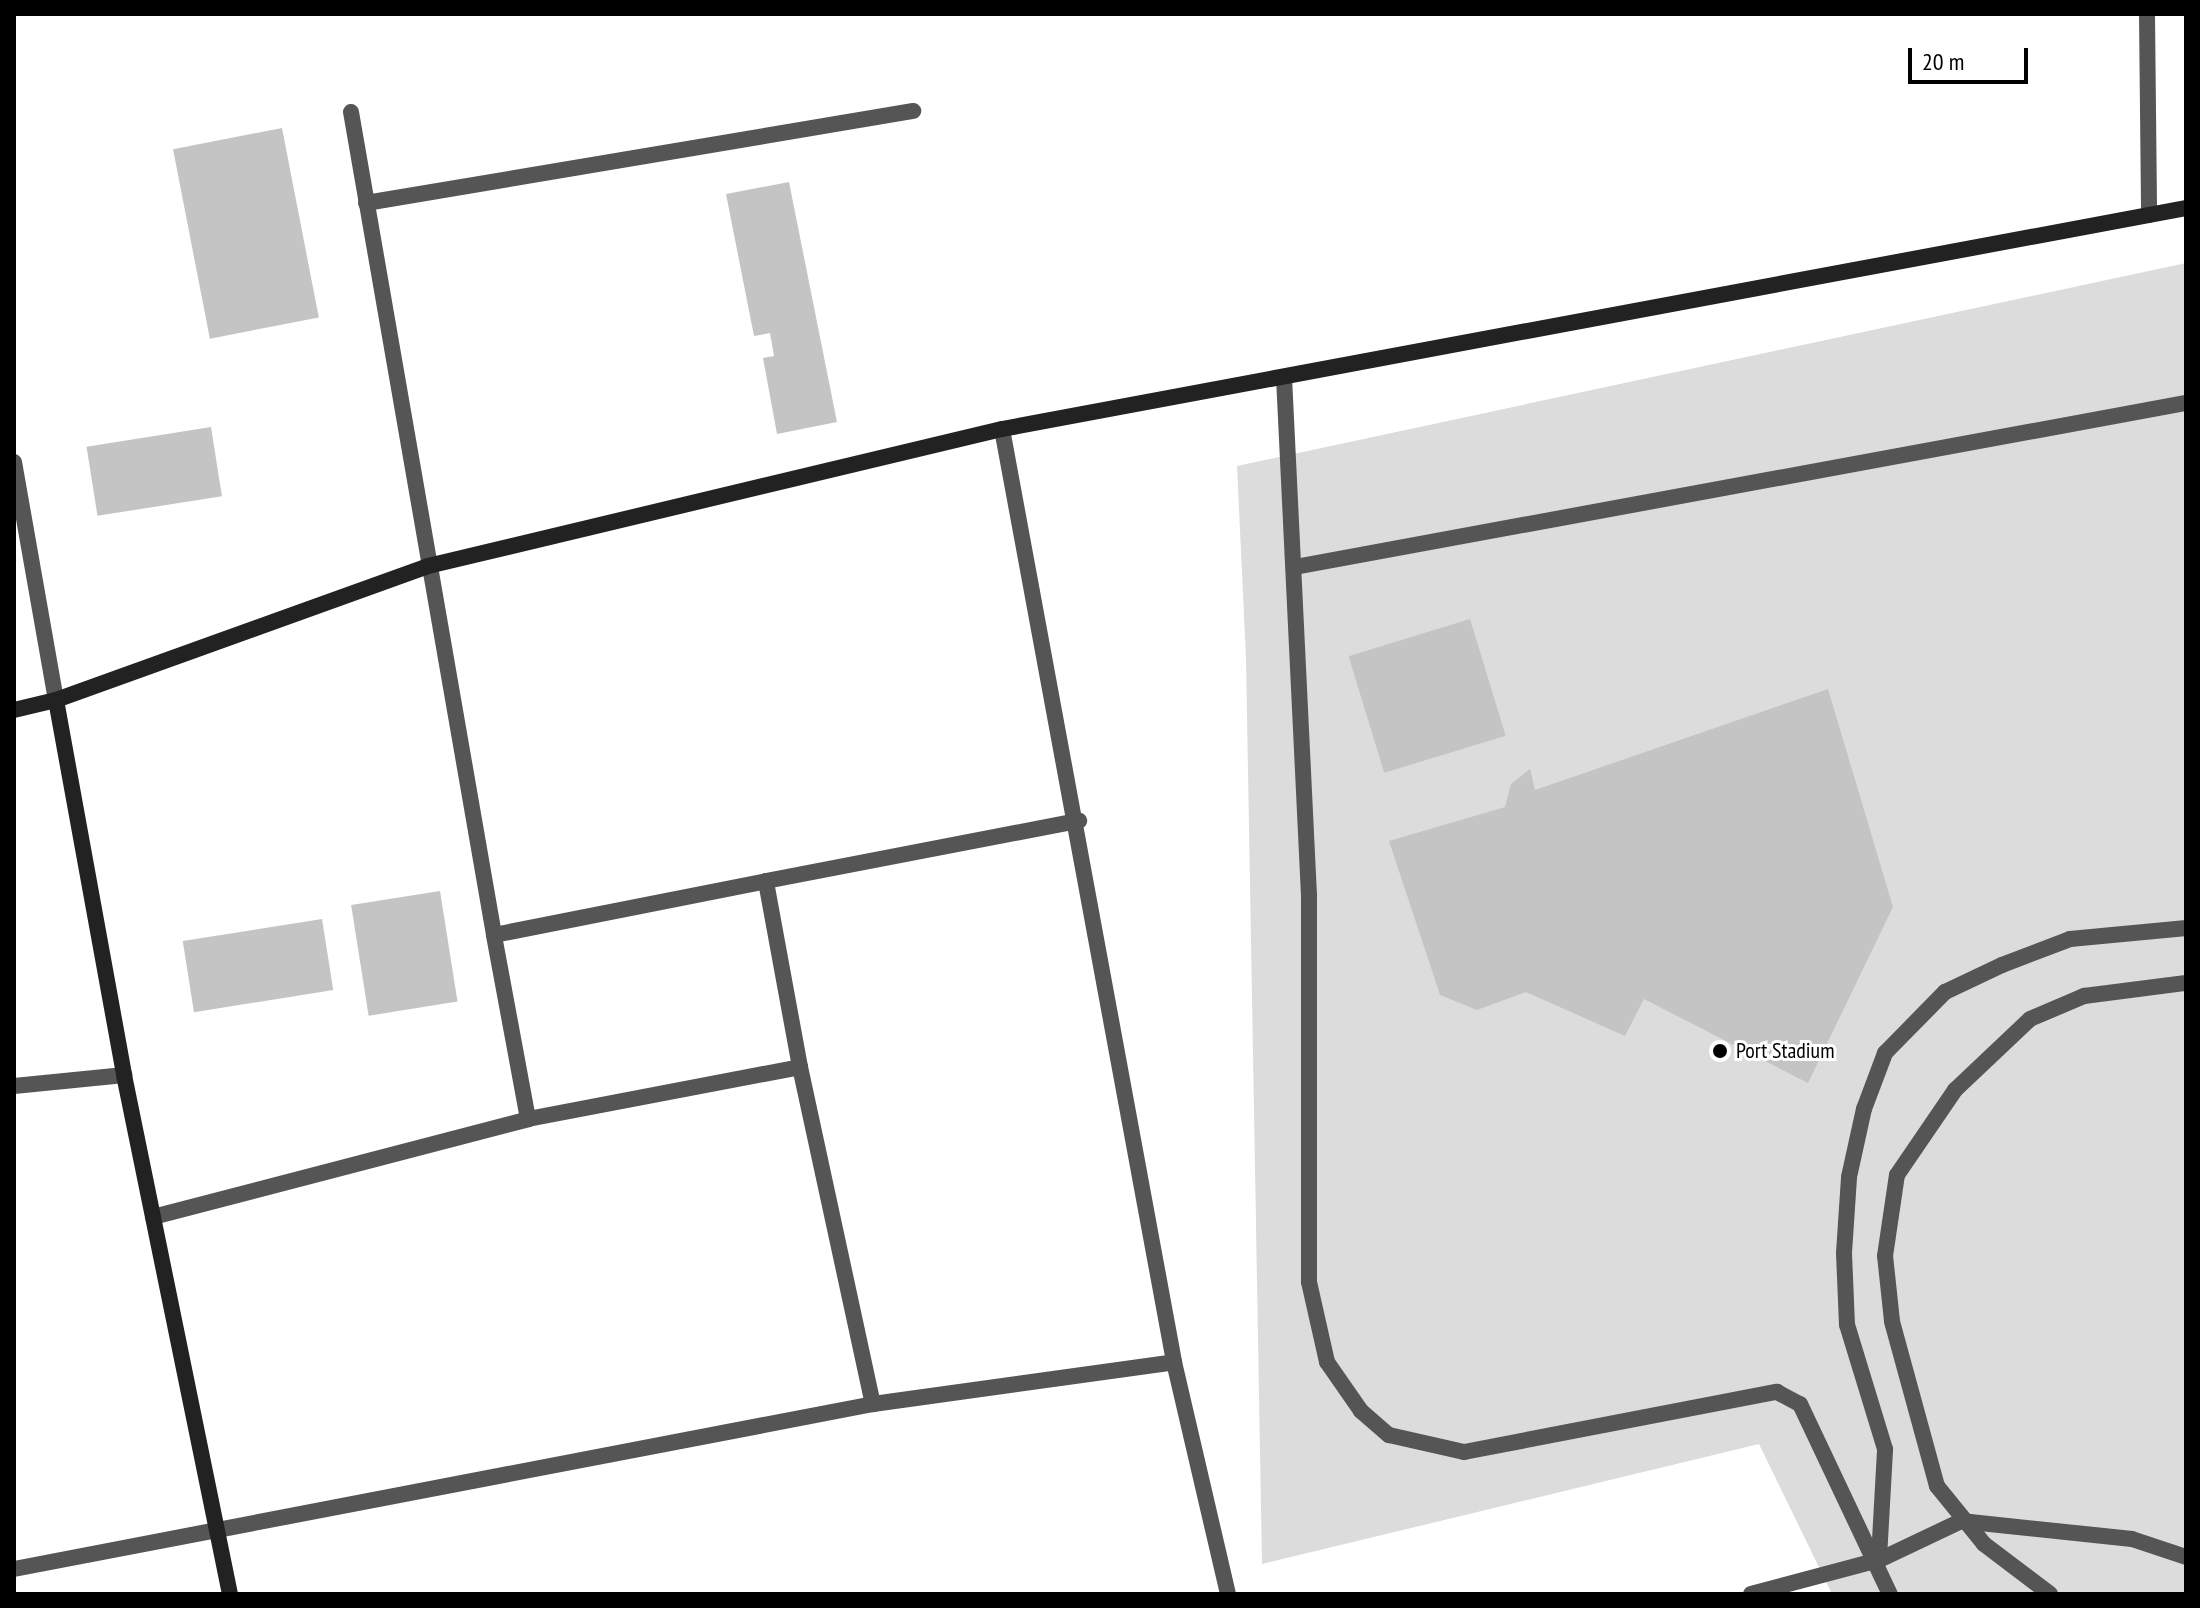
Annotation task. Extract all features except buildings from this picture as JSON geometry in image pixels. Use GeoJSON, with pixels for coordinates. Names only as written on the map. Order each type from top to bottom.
{"type":"FeatureCollection","features":[{"type":"Feature","properties":{"kind":"main road"},"geometry":{"type":"LineString","coordinates":[[14,710],[56,700],[428,566],[1002,429],[2186,208]]}},
{"type":"Feature","properties":{"kind":"main road"},"geometry":{"type":"LineString","coordinates":[[56,700],[124,1075],[230,1594]]}},
{"type":"Feature","properties":{"kind":"street"},"geometry":{"type":"LineString","coordinates":[[2147,14],[2149,215]]}},
{"type":"Feature","properties":{"kind":"street"},"geometry":{"type":"LineString","coordinates":[[366,203],[913,111]]}},
{"type":"Feature","properties":{"kind":"street"},"geometry":{"type":"LineString","coordinates":[[351,112],[428,566],[528,1119]]}},
{"type":"Feature","properties":{"kind":"street"},"geometry":{"type":"LineString","coordinates":[[1284,377],[1309,895],[1309,1282],[1318,1336],[1339,1384],[1389,1435],[1464,1452],[1777,1392],[1800,1404],[1879,1560],[1890,1594]]}},
{"type":"Feature","properties":{"kind":"street"},"geometry":{"type":"LineString","coordinates":[[1295,567],[2186,403]]}},
{"type":"Feature","properties":{"kind":"street"},"geometry":{"type":"LineString","coordinates":[[1002,429],[1079,821],[1174,1362],[1228,1594]]}},
{"type":"Feature","properties":{"kind":"street"},"geometry":{"type":"LineString","coordinates":[[14,462],[56,700]]}},
{"type":"Feature","properties":{"kind":"street"},"geometry":{"type":"LineString","coordinates":[[494,935],[1079,821]]}},
{"type":"Feature","properties":{"kind":"street"},"geometry":{"type":"LineString","coordinates":[[766,881],[800,1067],[873,1404]]}},
{"type":"Feature","properties":{"kind":"street"},"geometry":{"type":"LineString","coordinates":[[1879,1560],[1885,1449],[1847,1325],[1844,1253],[1849,1177],[1864,1109],[1885,1053],[1945,992],[2002,965],[2070,939],[2186,928]]}},
{"type":"Feature","properties":{"kind":"street"},"geometry":{"type":"LineString","coordinates":[[2050,1594],[1961,1521],[1937,1486],[1892,1321],[1885,1256],[1897,1175],[1955,1090],[2030,1019],[2084,996],[2186,983]]}},
{"type":"Feature","properties":{"kind":"street"},"geometry":{"type":"LineString","coordinates":[[153,1217],[528,1119],[800,1067]]}},
{"type":"Feature","properties":{"kind":"street"},"geometry":{"type":"LineString","coordinates":[[14,1086],[124,1075]]}},
{"type":"Feature","properties":{"kind":"street"},"geometry":{"type":"LineString","coordinates":[[14,1569],[873,1404],[1174,1362]]}},
{"type":"Feature","properties":{"kind":"street"},"geometry":{"type":"LineString","coordinates":[[1751,1594],[1879,1560],[1961,1521],[2132,1539],[2186,1557]]}},
{"type":"Feature","properties":{"kind":"shaded area","name":"Port Stadium"},"geometry":{"type":"Polygon","coordinates":[[[2186,263],[2186,1594],[1832,1594],[1759,1444],[1262,1564],[1246,658],[1237,466],[2186,263]]]}},
{"type":"Feature","properties":{"kind":"place","name":"Port Stadium"},"geometry":{"type":"Point","coordinates":[1720,1051]}}]}
